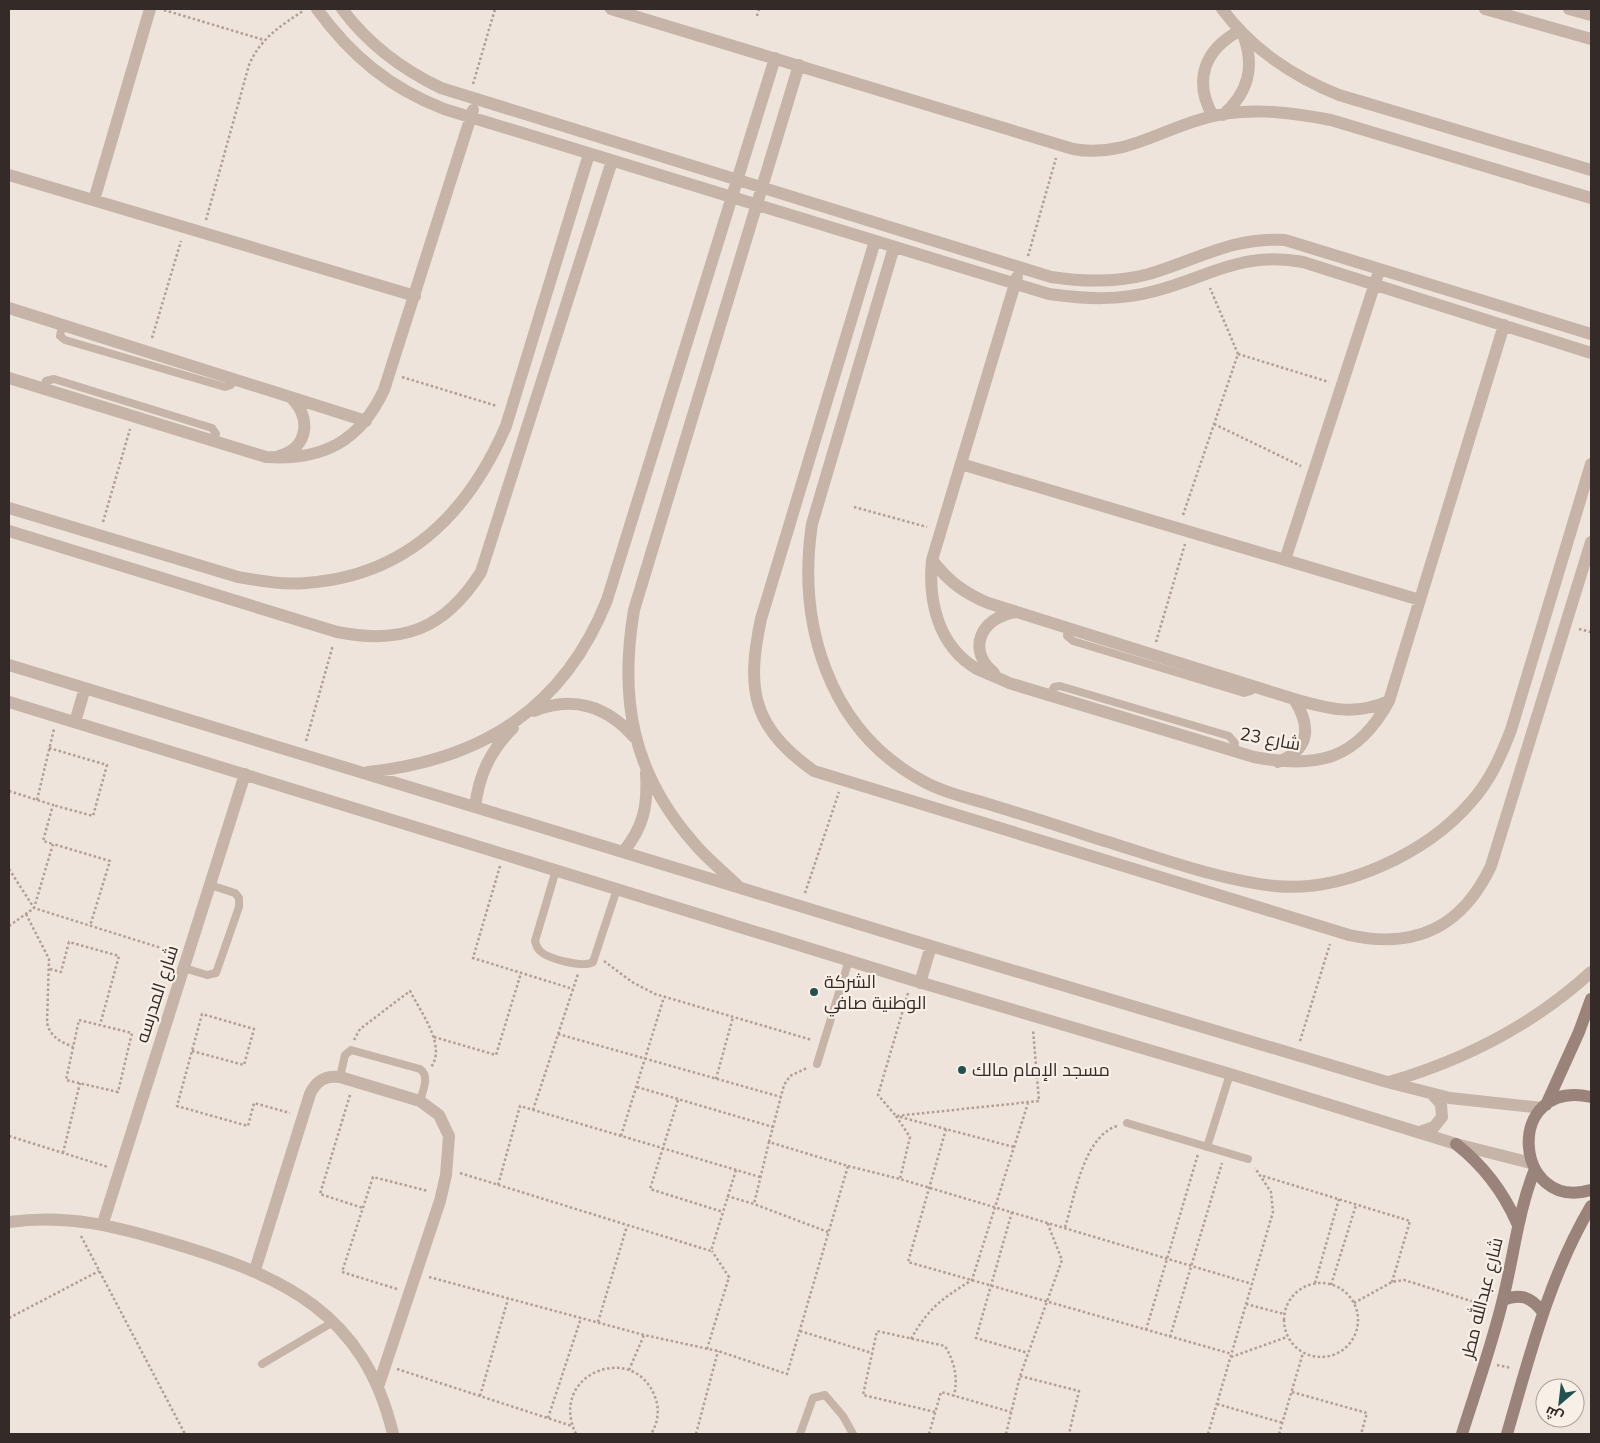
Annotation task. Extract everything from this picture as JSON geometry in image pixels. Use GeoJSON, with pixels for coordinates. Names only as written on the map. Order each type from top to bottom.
{"type":"FeatureCollection","features":[{"type":"Feature","properties":{"kind":"street"},"geometry":{"type":"LineString","coordinates":[[94,200],[150,9]]}},
{"type":"Feature","properties":{"kind":"street"},"geometry":{"type":"LineString","coordinates":[[317,9],[351,51],[394,86],[418,99],[589,154],[1049,294],[1103,299],[1130,297],[1156,291],[1242,261],[1282,258],[1302,262],[1591,353]]}},
{"type":"Feature","properties":{"kind":"street"},"geometry":{"type":"LineString","coordinates":[[342,9],[366,38],[389,58],[414,75],[441,88],[1022,268],[1076,281],[1125,279],[1150,274],[1241,242],[1263,239],[1285,240],[1307,245],[1591,334]]}},
{"type":"Feature","properties":{"kind":"street"},"geometry":{"type":"LineString","coordinates":[[611,9],[1060,146],[1090,152],[1106,152],[1123,148],[1171,129],[1218,116],[1269,111],[1331,120],[1591,198]]}},
{"type":"Feature","properties":{"kind":"street"},"geometry":{"type":"LineString","coordinates":[[1222,9],[1242,33],[1288,71],[1339,95],[1591,170]]}},
{"type":"Feature","properties":{"kind":"street"},"geometry":{"type":"LineString","coordinates":[[1485,9],[1591,40]]}},
{"type":"Feature","properties":{"kind":"street"},"geometry":{"type":"LineString","coordinates":[[1569,9],[1591,15]]}},
{"type":"Feature","properties":{"kind":"street"},"geometry":{"type":"LineString","coordinates":[[1218,116],[1203,93],[1205,67],[1218,45],[1242,33]]}},
{"type":"Feature","properties":{"kind":"street"},"geometry":{"type":"LineString","coordinates":[[1218,116],[1243,93],[1248,79],[1250,64],[1242,33]]}},
{"type":"Feature","properties":{"kind":"street"},"geometry":{"type":"LineString","coordinates":[[475,807],[477,787],[492,752],[565,675],[582,652],[596,628],[607,600],[775,58]]}},
{"type":"Feature","properties":{"kind":"street"},"geometry":{"type":"LineString","coordinates":[[741,888],[694,843],[675,820],[646,767],[636,738],[629,706],[626,672],[634,610],[799,65]]}},
{"type":"Feature","properties":{"kind":"street"},"geometry":{"type":"LineString","coordinates":[[9,378],[266,457],[289,458],[322,452],[353,434],[366,421],[376,406],[391,373],[470,117],[473,98]]}},
{"type":"Feature","properties":{"kind":"street"},"geometry":{"type":"LineString","coordinates":[[9,508],[238,577],[272,582],[305,583],[330,580],[371,569],[401,554],[429,536],[454,513],[474,488],[492,459],[510,410],[589,154]]}},
{"type":"Feature","properties":{"kind":"street"},"geometry":{"type":"LineString","coordinates":[[9,531],[337,632],[365,637],[389,637],[412,632],[433,622],[453,608],[469,592],[481,572],[612,160]]}},
{"type":"Feature","properties":{"kind":"street"},"geometry":{"type":"LineString","coordinates":[[9,175],[415,296]]}},
{"type":"Feature","properties":{"kind":"street"},"geometry":{"type":"LineString","coordinates":[[875,241],[761,619],[755,646],[753,676],[758,705],[770,732],[790,754],[814,771],[1334,931],[1374,941],[1399,940],[1423,934],[1446,924],[1465,908],[1481,888],[1492,866],[1591,542]]}},
{"type":"Feature","properties":{"kind":"street"},"geometry":{"type":"LineString","coordinates":[[894,247],[812,524],[807,557],[807,582],[810,609],[822,659],[834,688],[850,716],[871,741],[895,763],[922,781],[951,793],[1246,882],[1278,886],[1309,885],[1333,881],[1373,870],[1430,838],[1470,803],[1487,781],[1500,759],[1511,730],[1591,464]]}},
{"type":"Feature","properties":{"kind":"street","name":"شارع 23"},"geometry":{"type":"LineString","coordinates":[[1022,268],[932,560],[931,593],[933,609],[942,632],[957,652],[976,668],[1009,683],[1278,762],[1301,763],[1324,759],[1344,751],[1363,738],[1378,721],[1389,701],[1504,325]]}},
{"type":"Feature","properties":{"kind":"street"},"geometry":{"type":"LineString","coordinates":[[1285,560],[1380,268]]}},
{"type":"Feature","properties":{"kind":"street"},"geometry":{"type":"LineString","coordinates":[[9,308],[366,421]]}},
{"type":"Feature","properties":{"kind":"street"},"geometry":{"type":"LineString","coordinates":[[266,457],[286,454],[301,441],[304,431],[304,416],[297,403],[289,397]]}},
{"type":"Feature","properties":{"kind":"street"},"geometry":{"type":"LineString","coordinates":[[961,464],[1420,600]]}},
{"type":"Feature","properties":{"kind":"street"},"geometry":{"type":"LineString","coordinates":[[89,556],[97,535]]}},
{"type":"Feature","properties":{"kind":"street"},"geometry":{"type":"LineString","coordinates":[[932,560],[943,575],[970,596],[1253,687],[1334,710],[1362,710],[1389,701]]}},
{"type":"Feature","properties":{"kind":"street"},"geometry":{"type":"LineString","coordinates":[[1009,683],[984,665],[980,643],[981,636],[988,623],[1001,615],[1015,612]]}},
{"type":"Feature","properties":{"kind":"street"},"geometry":{"type":"LineString","coordinates":[[9,664],[931,946],[1387,1082],[1432,1094],[1480,1102],[1544,1107],[1567,1096],[1591,1097]]}},
{"type":"Feature","properties":{"kind":"street"},"geometry":{"type":"LineString","coordinates":[[75,722],[85,688]]}},
{"type":"Feature","properties":{"kind":"street"},"geometry":{"type":"LineString","coordinates":[[1278,762],[1295,753],[1305,737],[1306,724],[1302,712],[1294,699]]}},
{"type":"Feature","properties":{"kind":"street"},"geometry":{"type":"LineString","coordinates":[[9,702],[916,982],[1230,1074],[1533,1166]]}},
{"type":"Feature","properties":{"kind":"street"},"geometry":{"type":"LineString","coordinates":[[362,772],[410,766],[448,755],[476,744],[526,714],[545,706],[566,703],[586,704],[605,711],[622,723],[636,738]]}},
{"type":"Feature","properties":{"kind":"street"},"geometry":{"type":"LineString","coordinates":[[623,852],[634,839],[646,809],[646,767]]}},
{"type":"Feature","properties":{"kind":"street","name":"شارع المدرسه"},"geometry":{"type":"LineString","coordinates":[[102,1223],[245,774]]}},
{"type":"Feature","properties":{"kind":"street"},"geometry":{"type":"LineString","coordinates":[[1092,857],[1096,838]]}},
{"type":"Feature","properties":{"kind":"street"},"geometry":{"type":"LineString","coordinates":[[916,982],[931,946]]}},
{"type":"Feature","properties":{"kind":"street"},"geometry":{"type":"LineString","coordinates":[[1387,1082],[1455,1060],[1486,1046],[1546,1010],[1591,972]]}},
{"type":"Feature","properties":{"kind":"street"},"geometry":{"type":"LineString","coordinates":[[1591,999],[1580,1032],[1544,1107],[1531,1124],[1527,1144],[1533,1166],[1542,1178],[1562,1190],[1573,1192],[1591,1190]]}},
{"type":"Feature","properties":{"kind":"street"},"geometry":{"type":"LineString","coordinates":[[255,1270],[310,1094],[318,1081],[332,1076],[340,1077],[420,1101],[439,1115],[445,1125],[450,1148],[442,1195],[418,1274],[378,1387]]}},
{"type":"Feature","properties":{"kind":"street"},"geometry":{"type":"LineString","coordinates":[[1420,1132],[1434,1127],[1442,1117],[1441,1104],[1432,1094]]}},
{"type":"Feature","properties":{"kind":"street"},"geometry":{"type":"LineString","coordinates":[[1456,1144],[1472,1156],[1495,1182],[1518,1223]]}},
{"type":"Feature","properties":{"kind":"street","name":"شارع عبدالله مطر"},"geometry":{"type":"LineString","coordinates":[[1462,1434],[1501,1305],[1518,1223],[1533,1166]]}},
{"type":"Feature","properties":{"kind":"street"},"geometry":{"type":"LineString","coordinates":[[1507,1434],[1542,1311],[1571,1242],[1591,1206]]}},
{"type":"Feature","properties":{"kind":"street"},"geometry":{"type":"LineString","coordinates":[[9,1222],[40,1218],[72,1219],[102,1223],[224,1258],[255,1270],[310,1301],[334,1322],[356,1349],[378,1387],[393,1434]]}},
{"type":"Feature","properties":{"kind":"street"},"geometry":{"type":"LineString","coordinates":[[1501,1305],[1513,1296],[1525,1296],[1535,1302],[1542,1311]]}},
{"type":"Feature","properties":{"kind":"lane"},"geometry":{"type":"LineString","coordinates":[[62,325],[60,336],[65,340],[224,387],[231,385],[233,379]]}},
{"type":"Feature","properties":{"kind":"lane"},"geometry":{"type":"LineString","coordinates":[[43,389],[46,381],[52,378],[91,390],[212,428],[216,434],[213,442]]}},
{"type":"Feature","properties":{"kind":"lane"},"geometry":{"type":"LineString","coordinates":[[1068,629],[1067,636],[1073,641],[1244,693],[1250,691],[1253,687]]}},
{"type":"Feature","properties":{"kind":"lane"},"geometry":{"type":"LineString","coordinates":[[556,870],[536,936],[536,946],[542,953],[581,965],[589,964],[597,955],[617,889]]}},
{"type":"Feature","properties":{"kind":"lane"},"geometry":{"type":"LineString","coordinates":[[186,962],[207,975],[216,973],[239,907],[238,895],[210,885]]}},
{"type":"Feature","properties":{"kind":"lane"},"geometry":{"type":"LineString","coordinates":[[817,1064],[848,960]]}},
{"type":"Feature","properties":{"kind":"lane"},"geometry":{"type":"LineString","coordinates":[[340,1077],[345,1055],[348,1051],[354,1050],[411,1066],[425,1072],[426,1078],[420,1101]]}},
{"type":"Feature","properties":{"kind":"lane"},"geometry":{"type":"LineString","coordinates":[[1204,1146],[1230,1074]]}},
{"type":"Feature","properties":{"kind":"lane"},"geometry":{"type":"LineString","coordinates":[[1127,1123],[1248,1159]]}},
{"type":"Feature","properties":{"kind":"lane"},"geometry":{"type":"LineString","coordinates":[[262,1364],[334,1322]]}},
{"type":"Feature","properties":{"kind":"lane"},"geometry":{"type":"LineString","coordinates":[[800,1434],[813,1398],[825,1395],[843,1416],[853,1434]]}},
{"type":"Feature","properties":{"kind":"path"},"geometry":{"type":"LineString","coordinates":[[160,9],[264,40]]}},
{"type":"Feature","properties":{"kind":"path"},"geometry":{"type":"LineString","coordinates":[[203,233],[249,65],[255,52],[264,40],[307,9]]}},
{"type":"Feature","properties":{"kind":"path"},"geometry":{"type":"LineString","coordinates":[[473,98],[495,9]]}},
{"type":"Feature","properties":{"kind":"path"},"geometry":{"type":"LineString","coordinates":[[757,16],[759,9]]}},
{"type":"Feature","properties":{"kind":"path"},"geometry":{"type":"LineString","coordinates":[[1022,268],[1060,146]]}},
{"type":"Feature","properties":{"kind":"path"},"geometry":{"type":"LineString","coordinates":[[148,352],[185,227]]}},
{"type":"Feature","properties":{"kind":"path"},"geometry":{"type":"LineString","coordinates":[[1152,655],[1214,424],[1238,354],[1204,274]]}},
{"type":"Feature","properties":{"kind":"path"},"geometry":{"type":"LineString","coordinates":[[1238,354],[1341,386]]}},
{"type":"Feature","properties":{"kind":"path"},"geometry":{"type":"LineString","coordinates":[[391,373],[510,410]]}},
{"type":"Feature","properties":{"kind":"path"},"geometry":{"type":"LineString","coordinates":[[97,535],[134,417]]}},
{"type":"Feature","properties":{"kind":"path"},"geometry":{"type":"LineString","coordinates":[[1214,424],[1313,472]]}},
{"type":"Feature","properties":{"kind":"path"},"geometry":{"type":"LineString","coordinates":[[854,507],[941,531]]}},
{"type":"Feature","properties":{"kind":"path"},"geometry":{"type":"LineString","coordinates":[[302,754],[337,632]]}},
{"type":"Feature","properties":{"kind":"path"},"geometry":{"type":"LineString","coordinates":[[37,800],[58,716]]}},
{"type":"Feature","properties":{"kind":"path"},"geometry":{"type":"LineString","coordinates":[[9,791],[93,816],[107,764],[50,748]]}},
{"type":"Feature","properties":{"kind":"path"},"geometry":{"type":"LineString","coordinates":[[800,906],[842,781]]}},
{"type":"Feature","properties":{"kind":"path"},"geometry":{"type":"LineString","coordinates":[[53,805],[43,841],[110,860],[90,926]]}},
{"type":"Feature","properties":{"kind":"path"},"geometry":{"type":"LineString","coordinates":[[9,926],[34,908],[53,844]]}},
{"type":"Feature","properties":{"kind":"path"},"geometry":{"type":"LineString","coordinates":[[504,854],[473,958],[574,988]]}},
{"type":"Feature","properties":{"kind":"path"},"geometry":{"type":"LineString","coordinates":[[9,869],[34,908],[90,926],[186,962]]}},
{"type":"Feature","properties":{"kind":"path"},"geometry":{"type":"LineString","coordinates":[[26,914],[42,944],[50,969],[48,1023],[50,1032],[56,1039],[73,1047]]}},
{"type":"Feature","properties":{"kind":"path"},"geometry":{"type":"LineString","coordinates":[[1296,1055],[1334,931]]}},
{"type":"Feature","properties":{"kind":"path"},"geometry":{"type":"LineString","coordinates":[[50,969],[60,972],[69,942],[119,956],[100,1025]]}},
{"type":"Feature","properties":{"kind":"path"},"geometry":{"type":"LineString","coordinates":[[597,955],[642,988],[823,1043]]}},
{"type":"Feature","properties":{"kind":"path"},"geometry":{"type":"LineString","coordinates":[[533,1110],[581,965]]}},
{"type":"Feature","properties":{"kind":"path"},"geometry":{"type":"LineString","coordinates":[[434,1037],[496,1055],[521,973]]}},
{"type":"Feature","properties":{"kind":"path"},"geometry":{"type":"LineString","coordinates":[[900,1178],[910,1137],[896,1116],[878,1095],[916,982]]}},
{"type":"Feature","properties":{"kind":"path"},"geometry":{"type":"LineString","coordinates":[[348,1051],[360,1029],[410,991],[434,1037],[438,1050],[437,1057],[425,1072]]}},
{"type":"Feature","properties":{"kind":"path"},"geometry":{"type":"LineString","coordinates":[[621,1136],[664,996]]}},
{"type":"Feature","properties":{"kind":"path"},"geometry":{"type":"LineString","coordinates":[[192,1051],[244,1065],[254,1029],[202,1014],[177,1106],[248,1126],[254,1103],[303,1117]]}},
{"type":"Feature","properties":{"kind":"path"},"geometry":{"type":"LineString","coordinates":[[716,1079],[733,1016]]}},
{"type":"Feature","properties":{"kind":"path"},"geometry":{"type":"LineString","coordinates":[[896,1116],[1039,1101],[1032,1016]]}},
{"type":"Feature","properties":{"kind":"path"},"geometry":{"type":"LineString","coordinates":[[79,1020],[100,1025],[132,1033],[118,1092],[66,1080],[79,1020]]}},
{"type":"Feature","properties":{"kind":"path"},"geometry":{"type":"LineString","coordinates":[[558,1034],[781,1097]]}},
{"type":"Feature","properties":{"kind":"path"},"geometry":{"type":"LineString","coordinates":[[754,1204],[784,1085],[790,1076],[817,1064]]}},
{"type":"Feature","properties":{"kind":"path"},"geometry":{"type":"LineString","coordinates":[[354,1081],[320,1194],[362,1208]]}},
{"type":"Feature","properties":{"kind":"path"},"geometry":{"type":"LineString","coordinates":[[63,1153],[80,1083]]}},
{"type":"Feature","properties":{"kind":"path"},"geometry":{"type":"LineString","coordinates":[[637,1088],[773,1127]]}},
{"type":"Feature","properties":{"kind":"path"},"geometry":{"type":"LineString","coordinates":[[678,1100],[650,1189],[723,1212]]}},
{"type":"Feature","properties":{"kind":"path"},"geometry":{"type":"LineString","coordinates":[[911,1339],[929,1310],[940,1300],[972,1280],[1028,1102]]}},
{"type":"Feature","properties":{"kind":"path"},"geometry":{"type":"LineString","coordinates":[[498,1185],[520,1106],[760,1177]]}},
{"type":"Feature","properties":{"kind":"path"},"geometry":{"type":"LineString","coordinates":[[896,1116],[1014,1147]]}},
{"type":"Feature","properties":{"kind":"path"},"geometry":{"type":"LineString","coordinates":[[1065,1227],[1090,1148],[1100,1136],[1112,1128],[1127,1123]]}},
{"type":"Feature","properties":{"kind":"path"},"geometry":{"type":"LineString","coordinates":[[946,1129],[908,1262],[1231,1356],[1287,1337]]}},
{"type":"Feature","properties":{"kind":"path"},"geometry":{"type":"LineString","coordinates":[[9,1136],[119,1170]]}},
{"type":"Feature","properties":{"kind":"path"},"geometry":{"type":"LineString","coordinates":[[769,1142],[848,1166],[900,1178],[1252,1284]]}},
{"type":"Feature","properties":{"kind":"path"},"geometry":{"type":"LineString","coordinates":[[1146,1330],[1204,1146]]}},
{"type":"Feature","properties":{"kind":"path"},"geometry":{"type":"LineString","coordinates":[[1170,1337],[1225,1153]]}},
{"type":"Feature","properties":{"kind":"path"},"geometry":{"type":"LineString","coordinates":[[1208,1434],[1273,1212],[1271,1192],[1261,1175],[1248,1159]]}},
{"type":"Feature","properties":{"kind":"path"},"geometry":{"type":"LineString","coordinates":[[418,1274],[581,1318],[707,1348],[787,1374],[848,1166]]}},
{"type":"Feature","properties":{"kind":"path"},"geometry":{"type":"LineString","coordinates":[[447,1169],[712,1251],[729,1278],[707,1348]]}},
{"type":"Feature","properties":{"kind":"path"},"geometry":{"type":"LineString","coordinates":[[712,1251],[736,1170]]}},
{"type":"Feature","properties":{"kind":"path"},"geometry":{"type":"LineString","coordinates":[[1261,1175],[1410,1221],[1392,1282]]}},
{"type":"Feature","properties":{"kind":"path"},"geometry":{"type":"LineString","coordinates":[[410,1294],[342,1272],[362,1208],[373,1177],[442,1195]]}},
{"type":"Feature","properties":{"kind":"path"},"geometry":{"type":"LineString","coordinates":[[727,1196],[754,1204],[828,1232]]}},
{"type":"Feature","properties":{"kind":"path"},"geometry":{"type":"LineString","coordinates":[[1315,1283],[1339,1199]]}},
{"type":"Feature","properties":{"kind":"path"},"geometry":{"type":"LineString","coordinates":[[1331,1284],[1356,1204]]}},
{"type":"Feature","properties":{"kind":"path"},"geometry":{"type":"LineString","coordinates":[[1013,1212],[976,1338],[1028,1353]]}},
{"type":"Feature","properties":{"kind":"path"},"geometry":{"type":"LineString","coordinates":[[72,1219],[184,1434]]}},
{"type":"Feature","properties":{"kind":"path"},"geometry":{"type":"LineString","coordinates":[[1006,1434],[1020,1376],[1062,1260],[1047,1222]]}},
{"type":"Feature","properties":{"kind":"path"},"geometry":{"type":"LineString","coordinates":[[598,1322],[628,1225]]}},
{"type":"Feature","properties":{"kind":"path"},"geometry":{"type":"LineString","coordinates":[[9,1318],[99,1271]]}},
{"type":"Feature","properties":{"kind":"path"},"geometry":{"type":"LineString","coordinates":[[1354,1303],[1392,1282],[1404,1280],[1501,1305]]}},
{"type":"Feature","properties":{"kind":"path"},"geometry":{"type":"LineString","coordinates":[[1315,1283],[1331,1284],[1344,1291],[1354,1303],[1357,1311],[1358,1328],[1355,1336],[1344,1350],[1337,1354],[1320,1358],[1303,1353],[1291,1344],[1287,1337],[1284,1314],[1286,1306],[1295,1293],[1315,1283]]}},
{"type":"Feature","properties":{"kind":"path"},"geometry":{"type":"LineString","coordinates":[[480,1396],[508,1298]]}},
{"type":"Feature","properties":{"kind":"path"},"geometry":{"type":"LineString","coordinates":[[1246,1304],[1284,1314]]}},
{"type":"Feature","properties":{"kind":"path"},"geometry":{"type":"LineString","coordinates":[[548,1418],[581,1318]]}},
{"type":"Feature","properties":{"kind":"path"},"geometry":{"type":"LineString","coordinates":[[800,1331],[872,1353]]}},
{"type":"Feature","properties":{"kind":"path"},"geometry":{"type":"LineString","coordinates":[[935,1412],[863,1395],[878,1331],[945,1346],[955,1366],[956,1386],[954,1396]]}},
{"type":"Feature","properties":{"kind":"path"},"geometry":{"type":"LineString","coordinates":[[629,1370],[644,1334]]}},
{"type":"Feature","properties":{"kind":"path"},"geometry":{"type":"LineString","coordinates":[[696,1434],[718,1351]]}},
{"type":"Feature","properties":{"kind":"path"},"geometry":{"type":"LineString","coordinates":[[1279,1434],[1303,1353]]}},
{"type":"Feature","properties":{"kind":"path"},"geometry":{"type":"LineString","coordinates":[[1484,1361],[1525,1372]]}},
{"type":"Feature","properties":{"kind":"path"},"geometry":{"type":"LineString","coordinates":[[386,1365],[572,1426]]}},
{"type":"Feature","properties":{"kind":"path"},"geometry":{"type":"LineString","coordinates":[[576,1434],[570,1416],[572,1396],[583,1380],[600,1369],[620,1368],[629,1370],[646,1382],[656,1399],[657,1420],[651,1434]]}},
{"type":"Feature","properties":{"kind":"path"},"geometry":{"type":"LineString","coordinates":[[1020,1376],[1079,1391],[1069,1434]]}},
{"type":"Feature","properties":{"kind":"path"},"geometry":{"type":"LineString","coordinates":[[929,1434],[941,1392],[1011,1412]]}},
{"type":"Feature","properties":{"kind":"path"},"geometry":{"type":"LineString","coordinates":[[1292,1392],[1367,1413],[1361,1434]]}},
{"type":"Feature","properties":{"kind":"path"},"geometry":{"type":"LineString","coordinates":[[1217,1404],[1283,1423]]}},
{"type":"Feature","properties":{"kind":"place","name":"الشركة الوطنية صافي"},"geometry":{"type":"Point","coordinates":[814,992]}},
{"type":"Feature","properties":{"kind":"place","name":"مسجد الإمام مالك"},"geometry":{"type":"Point","coordinates":[962,1070]}}]}
